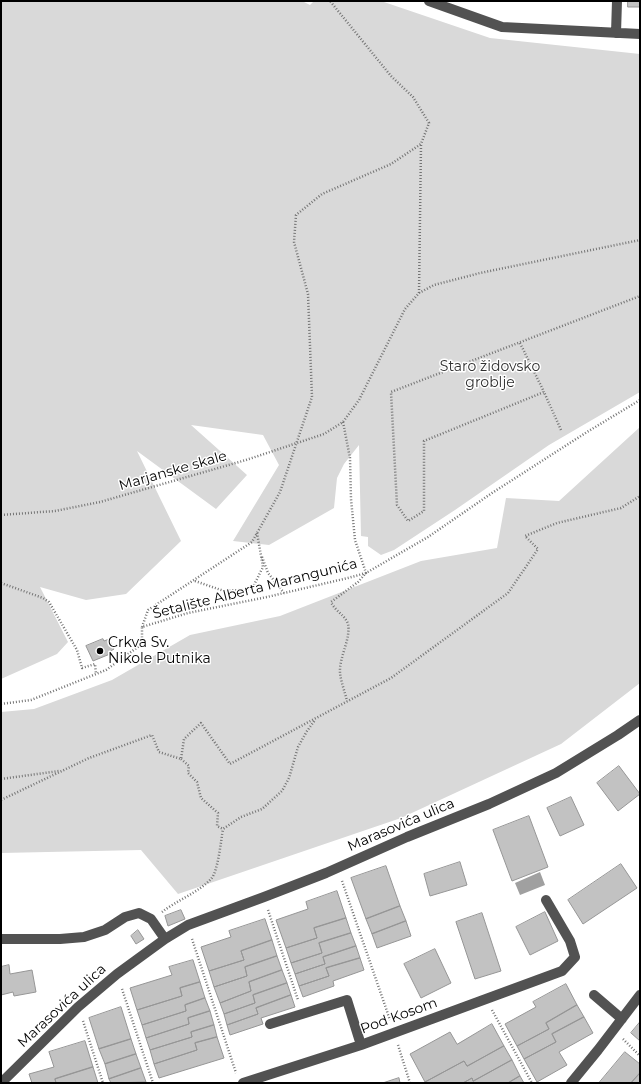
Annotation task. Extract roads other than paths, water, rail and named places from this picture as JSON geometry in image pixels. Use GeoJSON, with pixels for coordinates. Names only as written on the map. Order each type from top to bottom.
{"type":"FeatureCollection","features":[{"type":"Feature","properties":{"kind":"street"},"geometry":{"type":"LineString","coordinates":[[429,1],[502,27],[616,34],[640,34]]}},
{"type":"Feature","properties":{"kind":"street"},"geometry":{"type":"LineString","coordinates":[[616,34],[617,1]]}},
{"type":"Feature","properties":{"kind":"street","name":"Marasovića ulica"},"geometry":{"type":"LineString","coordinates":[[1,1083],[78,1008],[117,974],[165,939],[188,925],[338,868],[407,837],[489,804],[556,773],[640,720]]}},
{"type":"Feature","properties":{"kind":"street","name":"Pod Kosom"},"geometry":{"type":"LineString","coordinates":[[240,1080],[394,1033],[562,971],[575,957],[570,941],[546,900]]}},
{"type":"Feature","properties":{"kind":"street"},"geometry":{"type":"LineString","coordinates":[[1,939],[60,939],[84,937],[105,930],[125,917],[139,913],[152,919],[165,939]]}},
{"type":"Feature","properties":{"kind":"street"},"geometry":{"type":"LineString","coordinates":[[594,995],[622,1019]]}},
{"type":"Feature","properties":{"kind":"street"},"geometry":{"type":"LineString","coordinates":[[571,1083],[640,995]]}},
{"type":"Feature","properties":{"kind":"street"},"geometry":{"type":"LineString","coordinates":[[270,1024],[347,1000],[361,1044]]}},
{"type":"Feature","properties":{"kind":"place","name":"Crkva Sv. Nikole Putnika"},"geometry":{"type":"Point","coordinates":[100,651]}},
{"type":"Feature","properties":{"kind":"park label","name":"Staro židovsko groblje"},"geometry":{"type":"Point","coordinates":[490,376]}}]}
